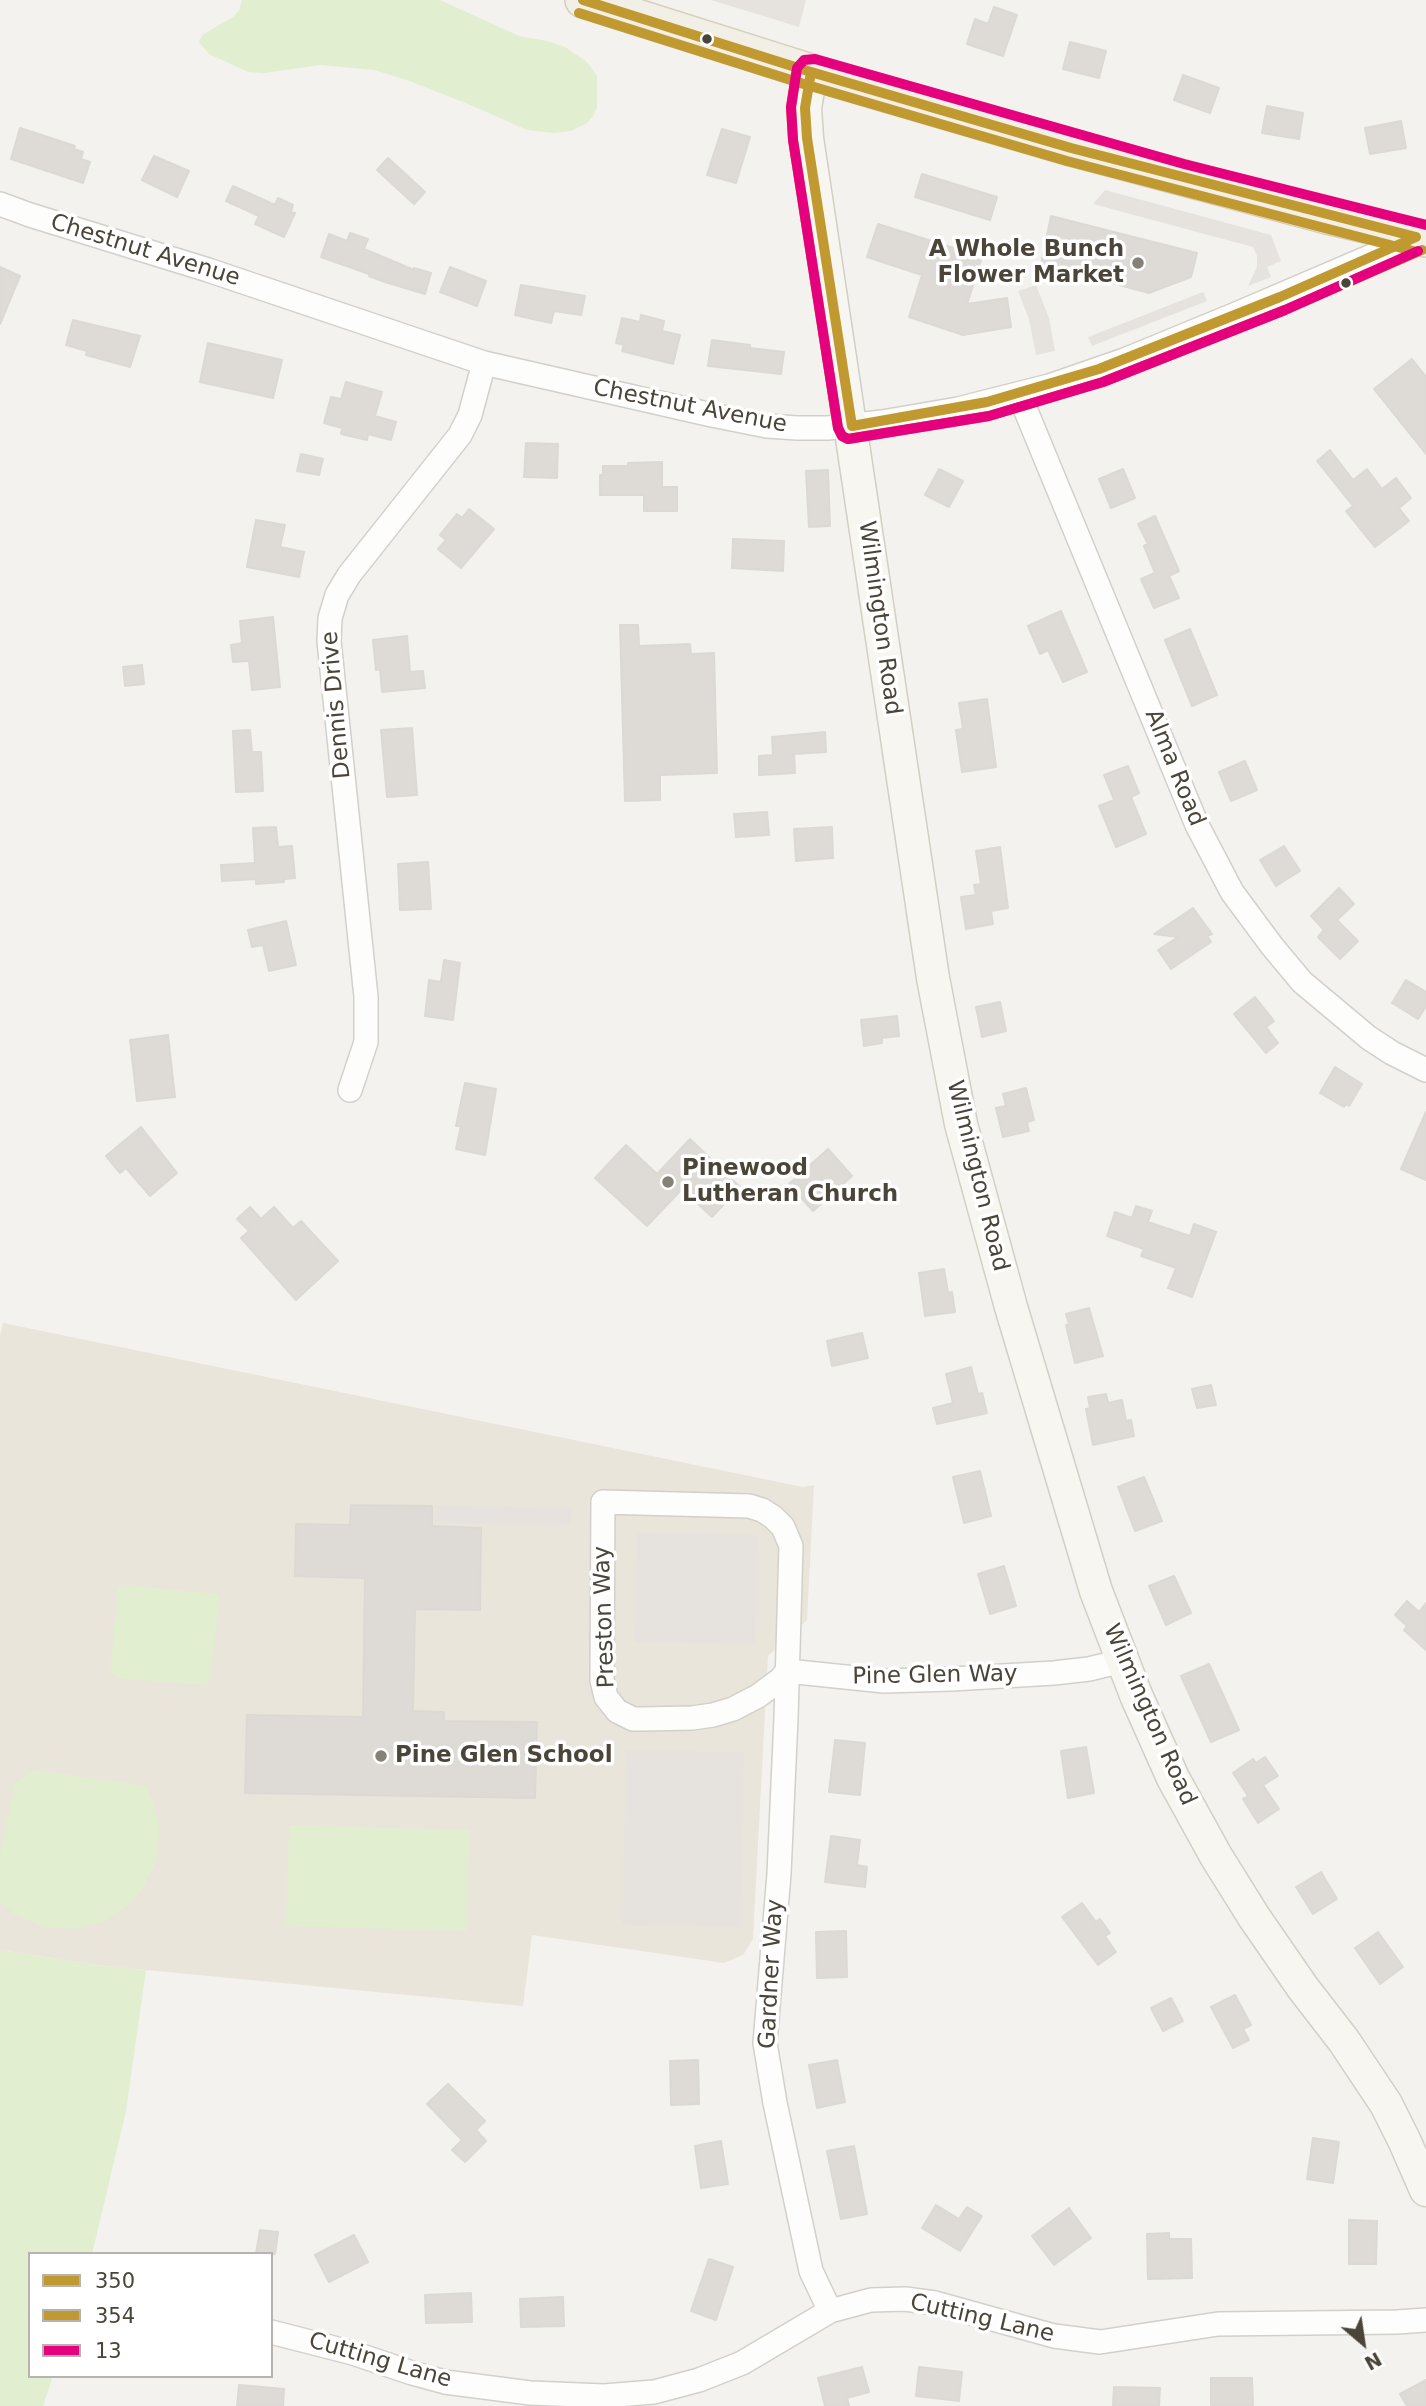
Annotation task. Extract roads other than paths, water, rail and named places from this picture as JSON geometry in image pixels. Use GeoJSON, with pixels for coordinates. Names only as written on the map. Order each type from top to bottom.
{"type":"FeatureCollection","features":[{"type":"Feature","properties":{"kind":"main road"},"geometry":{"type":"LineString","coordinates":[[583,0],[811,72],[1119,161],[1421,238]]}},
{"type":"Feature","properties":{"kind":"main road","name":"Wilmington Road"},"geometry":{"type":"LineString","coordinates":[[811,72],[805,108],[807,138],[940,1021],[958,1110],[1062,1484],[1096,1591],[1122,1661],[1173,1778],[1216,1856],[1268,1937],[1386,2104],[1426,2190]]}},
{"type":"Feature","properties":{"kind":"street","name":"Chestnut Avenue"},"geometry":{"type":"LineString","coordinates":[[0,204],[484,363],[767,426],[806,428],[852,426],[958,409],[1019,394],[1127,359],[1421,238]]}},
{"type":"Feature","properties":{"kind":"street","name":"Dennis Drive"},"geometry":{"type":"LineString","coordinates":[[350,1090],[366,1042],[366,997],[330,655],[330,618],[337,595],[349,575],[460,435],[470,415],[484,363]]}},
{"type":"Feature","properties":{"kind":"street","name":"Alma Road"},"geometry":{"type":"LineString","coordinates":[[1019,394],[1196,825],[1232,892],[1302,982],[1370,1038],[1392,1053],[1426,1069]]}},
{"type":"Feature","properties":{"kind":"street","name":"Preston Way"},"geometry":{"type":"LineString","coordinates":[[603,1502],[741,1505],[762,1510],[773,1517],[786,1533],[792,1553],[787,1671],[781,1679],[758,1696],[733,1709],[713,1715],[642,1719],[617,1711],[606,1697],[602,1680],[603,1502]]}},
{"type":"Feature","properties":{"kind":"street","name":"Pine Glen Way"},"geometry":{"type":"LineString","coordinates":[[787,1671],[884,1681],[952,1679],[1054,1673],[1089,1669],[1122,1661]]}},
{"type":"Feature","properties":{"kind":"street","name":"Gardner Way"},"geometry":{"type":"LineString","coordinates":[[787,1671],[779,1874],[765,2043],[811,2271],[830,2311]]}},
{"type":"Feature","properties":{"kind":"street","name":"Cutting Lane"},"geometry":{"type":"LineString","coordinates":[[273,2333],[353,2353],[445,2382],[530,2393],[604,2396],[653,2392],[688,2384],[755,2356],[804,2324],[830,2311],[872,2300],[918,2300],[935,2303],[1054,2336],[1100,2342],[1229,2323],[1426,2320]]}},
{"type":"Feature","properties":{"kind":"place","name":"A Whole Bunch Flower Market"},"geometry":{"type":"Point","coordinates":[1138,263]}},
{"type":"Feature","properties":{"kind":"place","name":"Pinewood Lutheran Church"},"geometry":{"type":"Point","coordinates":[668,1182]}},
{"type":"Feature","properties":{"kind":"place","name":"Pine Glen School"},"geometry":{"type":"Point","coordinates":[381,1756]}}]}
